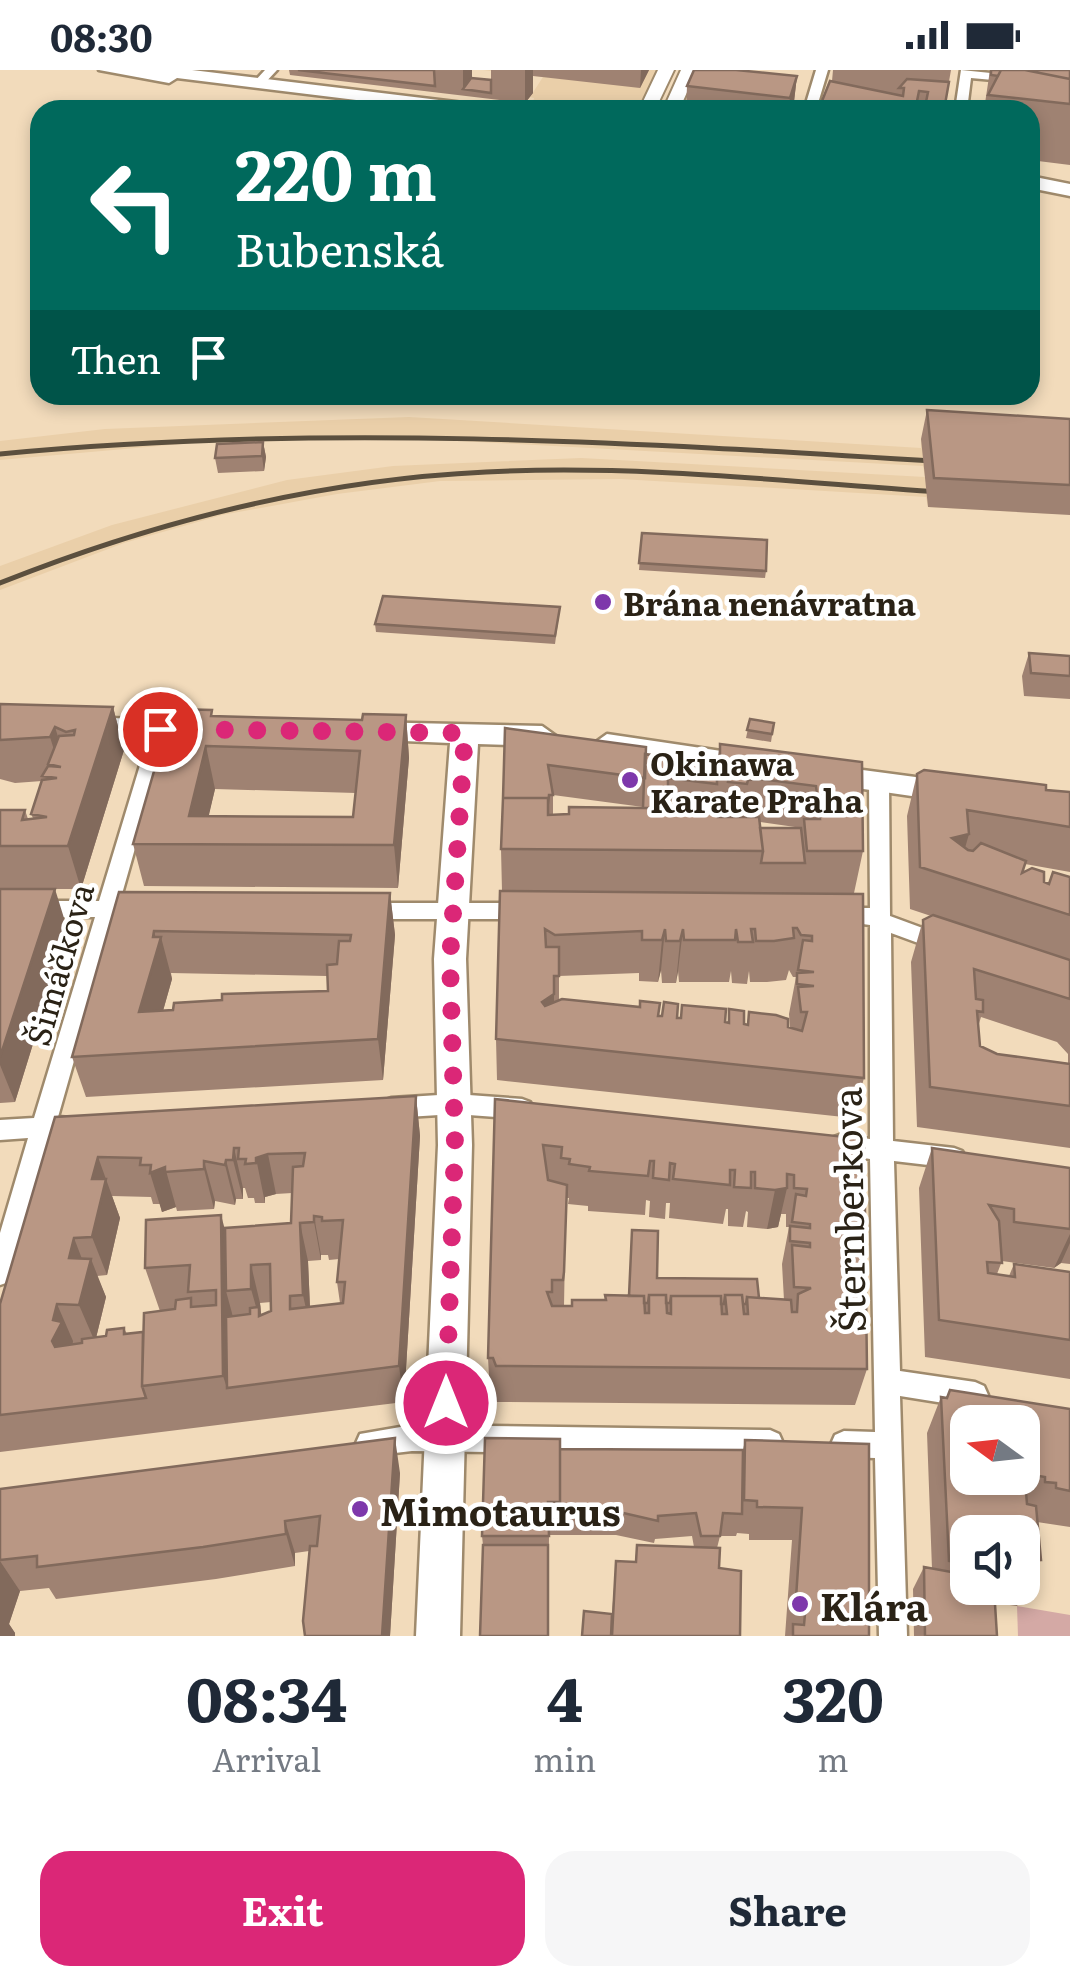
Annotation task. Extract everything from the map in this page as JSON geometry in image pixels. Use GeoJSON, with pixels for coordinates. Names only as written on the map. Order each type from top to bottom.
{"type":"FeatureCollection","features":[{"type":"Feature","properties":{"kind":"main road"},"geometry":{"type":"LineString","coordinates":[[107,70],[349,100]]}},
{"type":"Feature","properties":{"kind":"main road"},"geometry":{"type":"LineString","coordinates":[[152,70],[265,77],[415,100]]}},
{"type":"Feature","properties":{"kind":"main road"},"geometry":{"type":"LineString","coordinates":[[1040,179],[1070,180]]}},
{"type":"Feature","properties":{"kind":"main road"},"geometry":{"type":"LineString","coordinates":[[1040,182],[1070,190]]}},
{"type":"Feature","properties":{"kind":"main road"},"geometry":{"type":"LineString","coordinates":[[0,724],[240,729]]}},
{"type":"Feature","properties":{"kind":"main road"},"geometry":{"type":"LineString","coordinates":[[333,731],[572,739],[974,795]]}},
{"type":"Feature","properties":{"kind":"main road"},"geometry":{"type":"LineString","coordinates":[[438,1636],[455,1104],[449,1013],[452,910],[465,733]]}},
{"type":"Feature","properties":{"kind":"street"},"geometry":{"type":"LineString","coordinates":[[817,100],[822,70]]}},
{"type":"Feature","properties":{"kind":"street"},"geometry":{"type":"LineString","coordinates":[[963,100],[967,72],[1070,84]]}},
{"type":"Feature","properties":{"kind":"street"},"geometry":{"type":"LineString","coordinates":[[652,100],[665,73],[687,74],[675,100]]}},
{"type":"Feature","properties":{"kind":"street","name":"Šimáčkova"},"geometry":{"type":"LineString","coordinates":[[0,1274],[160,729]]}},
{"type":"Feature","properties":{"kind":"street","name":"Šternberkova"},"geometry":{"type":"LineString","coordinates":[[879,782],[882,1149],[893,1636]]}},
{"type":"Feature","properties":{"kind":"street"},"geometry":{"type":"LineString","coordinates":[[0,908],[170,910]]}},
{"type":"Feature","properties":{"kind":"street"},"geometry":{"type":"LineString","coordinates":[[342,910],[553,912]]}},
{"type":"Feature","properties":{"kind":"street"},"geometry":{"type":"LineString","coordinates":[[821,914],[880,920],[965,951]]}},
{"type":"Feature","properties":{"kind":"street"},"geometry":{"type":"LineString","coordinates":[[360,1110],[455,1104],[548,1112]]}},
{"type":"Feature","properties":{"kind":"street"},"geometry":{"type":"LineString","coordinates":[[0,1130],[110,1124]]}},
{"type":"Feature","properties":{"kind":"street"},"geometry":{"type":"LineString","coordinates":[[821,1142],[972,1161]]}},
{"type":"Feature","properties":{"kind":"street"},"geometry":{"type":"LineString","coordinates":[[888,1382],[994,1398]]}},
{"type":"Feature","properties":{"kind":"street"},"geometry":{"type":"LineString","coordinates":[[333,1448],[412,1438],[889,1446]]}},
{"type":"Feature","properties":{"kind":"shaded area"},"geometry":{"type":"Polygon","coordinates":[[[483,70],[660,70],[644,100],[534,100],[530,97],[543,77],[483,70]]]}},
{"type":"Feature","properties":{"kind":"shaded area"},"geometry":{"type":"Polygon","coordinates":[[[409,417],[921,448],[921,439],[1042,446],[1055,514],[928,507],[926,497],[621,479],[440,481],[337,494],[222,515],[124,543],[0,590],[0,566],[112,525],[287,480],[393,466],[581,458],[925,477],[923,466],[404,438],[215,441],[0,460],[0,441],[105,429],[409,417]]]}},
{"type":"Feature","properties":{"kind":"shaded area"},"geometry":{"type":"Polygon","coordinates":[[[1017,1606],[1070,1615],[1070,1636],[1018,1636],[1017,1606]]]}},
{"type":"Feature","properties":{"kind":"building"},"geometry":{"type":"Polygon","coordinates":[[[298,70],[434,70],[435,86],[298,70]]]}},
{"type":"Feature","properties":{"kind":"building"},"geometry":{"type":"Polygon","coordinates":[[[694,70],[797,76],[790,98],[687,86],[694,70]]]}},
{"type":"Feature","properties":{"kind":"building"},"geometry":{"type":"Polygon","coordinates":[[[1001,70],[1025,70],[1070,79],[1070,104],[988,95],[1001,70]]]}},
{"type":"Feature","properties":{"kind":"building"},"geometry":{"type":"Polygon","coordinates":[[[1025,70],[1070,70],[1070,79],[1025,70]]]}},
{"type":"Feature","properties":{"kind":"building"},"geometry":{"type":"Polygon","coordinates":[[[471,78],[491,80],[491,93],[463,89],[471,78]]]}},
{"type":"Feature","properties":{"kind":"building"},"geometry":{"type":"Polygon","coordinates":[[[907,79],[949,82],[946,100],[926,100],[928,92],[919,91],[917,100],[822,100],[830,81],[903,96],[904,88],[899,88],[907,79]]]}},
{"type":"Feature","properties":{"kind":"building"},"geometry":{"type":"Polygon","coordinates":[[[927,410],[1070,419],[1070,485],[934,478],[927,410]]]}},
{"type":"Feature","properties":{"kind":"building"},"geometry":{"type":"Polygon","coordinates":[[[263,442],[262,456],[215,458],[217,444],[263,442]]]}},
{"type":"Feature","properties":{"kind":"building"},"geometry":{"type":"Polygon","coordinates":[[[642,533],[767,540],[766,571],[639,563],[642,533]]]}},
{"type":"Feature","properties":{"kind":"building"},"geometry":{"type":"Polygon","coordinates":[[[383,596],[560,607],[555,636],[375,624],[383,596]]]}},
{"type":"Feature","properties":{"kind":"building"},"geometry":{"type":"Polygon","coordinates":[[[1029,653],[1070,656],[1070,676],[1031,673],[1029,653]]]}},
{"type":"Feature","properties":{"kind":"building"},"geometry":{"type":"Polygon","coordinates":[[[0,704],[113,707],[68,846],[0,846],[0,810],[25,810],[22,820],[47,817],[31,814],[42,780],[57,778],[42,776],[48,766],[61,767],[48,764],[59,736],[74,735],[75,730],[66,732],[55,727],[50,737],[0,740],[0,704]]]}},
{"type":"Feature","properties":{"kind":"building"},"geometry":{"type":"Polygon","coordinates":[[[172,709],[212,710],[211,716],[362,720],[363,714],[406,715],[394,845],[133,844],[172,709]],[[206,746],[189,816],[353,817],[360,751],[206,746]]]}},
{"type":"Feature","properties":{"kind":"building"},"geometry":{"type":"Polygon","coordinates":[[[750,719],[774,723],[772,734],[747,730],[750,719]]]}},
{"type":"Feature","properties":{"kind":"building"},"geometry":{"type":"Polygon","coordinates":[[[505,728],[646,747],[645,778],[548,765],[553,795],[549,795],[548,805],[548,798],[503,798],[505,728]]]}},
{"type":"Feature","properties":{"kind":"building"},"geometry":{"type":"Polygon","coordinates":[[[720,744],[862,762],[863,851],[807,851],[804,819],[820,819],[816,786],[760,779],[748,780],[747,784],[728,782],[729,777],[720,776],[720,744]]]}},
{"type":"Feature","properties":{"kind":"building"},"geometry":{"type":"Polygon","coordinates":[[[645,754],[717,763],[717,784],[668,778],[668,808],[643,808],[645,754]]]}},
{"type":"Feature","properties":{"kind":"building"},"geometry":{"type":"Polygon","coordinates":[[[924,770],[1046,785],[1046,790],[1070,792],[1070,827],[967,810],[969,834],[952,838],[968,850],[973,851],[981,843],[1026,861],[1022,873],[1032,868],[1044,872],[1044,882],[1049,884],[1053,872],[1070,877],[1070,915],[920,867],[917,774],[924,770]]]}},
{"type":"Feature","properties":{"kind":"building"},"geometry":{"type":"Polygon","coordinates":[[[503,798],[548,798],[548,815],[569,814],[569,807],[719,809],[718,817],[759,817],[763,851],[501,849],[503,798]]]}},
{"type":"Feature","properties":{"kind":"building"},"geometry":{"type":"Polygon","coordinates":[[[760,828],[801,828],[805,863],[761,863],[760,828]]]}},
{"type":"Feature","properties":{"kind":"building"},"geometry":{"type":"Polygon","coordinates":[[[0,889],[55,889],[0,1057],[0,889]]]}},
{"type":"Feature","properties":{"kind":"building"},"geometry":{"type":"Polygon","coordinates":[[[500,891],[863,894],[864,1078],[496,1039],[500,891]],[[793,928],[794,938],[774,941],[756,941],[755,929],[751,929],[753,942],[738,942],[736,929],[735,940],[684,940],[683,929],[680,941],[666,941],[665,929],[662,940],[642,940],[642,931],[555,935],[545,929],[546,947],[559,947],[559,976],[554,976],[554,994],[542,1002],[545,1006],[562,999],[640,1007],[640,1001],[660,1003],[658,1016],[662,1016],[664,1002],[678,1004],[677,1018],[681,1018],[682,1005],[726,1009],[725,1022],[729,1023],[729,1009],[744,1011],[744,1024],[748,1025],[749,1012],[776,1015],[788,1019],[788,1027],[802,1031],[807,1012],[801,1012],[798,987],[814,986],[797,984],[797,973],[814,972],[798,970],[803,940],[812,941],[812,936],[801,935],[793,928]]]}},
{"type":"Feature","properties":{"kind":"building"},"geometry":{"type":"Polygon","coordinates":[[[119,892],[390,893],[378,1039],[72,1057],[119,892]],[[154,931],[153,937],[161,937],[139,1012],[173,1010],[174,1003],[222,1000],[222,994],[328,991],[327,965],[337,964],[339,941],[350,941],[351,935],[154,931]]]}},
{"type":"Feature","properties":{"kind":"building"},"geometry":{"type":"Polygon","coordinates":[[[933,915],[1070,960],[1070,999],[974,969],[976,999],[983,1000],[983,1012],[977,1011],[980,1046],[997,1054],[1070,1064],[1070,1106],[930,1087],[923,920],[933,915]]]}},
{"type":"Feature","properties":{"kind":"building"},"geometry":{"type":"Polygon","coordinates":[[[416,1096],[399,1366],[227,1388],[226,1317],[250,1314],[250,1308],[259,1307],[259,1316],[271,1311],[270,1264],[251,1265],[251,1289],[226,1291],[225,1228],[291,1223],[293,1167],[303,1166],[305,1153],[268,1154],[256,1158],[256,1163],[245,1164],[246,1159],[238,1159],[239,1148],[234,1148],[233,1160],[226,1160],[225,1165],[204,1161],[204,1169],[165,1172],[165,1167],[150,1173],[151,1165],[140,1165],[141,1158],[98,1157],[92,1179],[106,1179],[92,1237],[74,1238],[69,1258],[91,1259],[79,1305],[57,1304],[53,1320],[62,1322],[52,1341],[55,1347],[106,1336],[107,1330],[124,1328],[124,1334],[143,1332],[142,1386],[146,1398],[0,1415],[0,1304],[55,1117],[416,1096]],[[314,1216],[314,1222],[300,1223],[303,1295],[290,1296],[290,1309],[343,1303],[345,1282],[337,1282],[343,1220],[322,1221],[322,1217],[314,1216]]]}},
{"type":"Feature","properties":{"kind":"building"},"geometry":{"type":"Polygon","coordinates":[[[495,1099],[864,1139],[867,1369],[496,1366],[493,1358],[488,1358],[495,1099]],[[543,1145],[548,1180],[567,1185],[564,1272],[563,1280],[552,1280],[552,1292],[547,1292],[552,1306],[572,1306],[572,1300],[606,1300],[605,1295],[644,1296],[645,1313],[649,1313],[649,1295],[666,1295],[667,1313],[671,1314],[671,1296],[721,1296],[722,1314],[727,1314],[725,1295],[742,1295],[744,1314],[748,1314],[747,1297],[791,1300],[792,1312],[797,1312],[798,1294],[811,1288],[794,1287],[792,1245],[810,1247],[810,1243],[790,1241],[790,1226],[810,1228],[810,1224],[792,1222],[796,1194],[806,1196],[807,1189],[794,1188],[794,1175],[787,1174],[787,1188],[775,1190],[755,1188],[755,1172],[751,1172],[751,1188],[734,1187],[735,1170],[730,1170],[730,1185],[673,1179],[675,1164],[670,1163],[669,1180],[653,1178],[654,1161],[650,1161],[648,1176],[589,1171],[590,1167],[569,1164],[570,1159],[561,1158],[562,1147],[543,1145]]]}},
{"type":"Feature","properties":{"kind":"building"},"geometry":{"type":"Polygon","coordinates":[[[932,1148],[1070,1168],[1070,1229],[1014,1222],[1014,1209],[989,1205],[999,1221],[1002,1263],[987,1262],[988,1273],[1015,1277],[1014,1264],[1070,1272],[1070,1340],[939,1320],[932,1148]]]}},
{"type":"Feature","properties":{"kind":"building"},"geometry":{"type":"Polygon","coordinates":[[[221,1215],[223,1376],[142,1386],[144,1313],[175,1309],[176,1300],[191,1298],[191,1307],[216,1305],[216,1290],[188,1292],[190,1265],[145,1268],[146,1220],[221,1215]]]}},
{"type":"Feature","properties":{"kind":"building"},"geometry":{"type":"Polygon","coordinates":[[[632,1230],[658,1231],[657,1278],[757,1279],[759,1298],[747,1297],[743,1304],[742,1295],[725,1295],[721,1304],[721,1296],[671,1296],[670,1303],[666,1303],[666,1295],[649,1295],[648,1303],[644,1303],[644,1296],[629,1296],[632,1230]]]}},
{"type":"Feature","properties":{"kind":"building"},"geometry":{"type":"Polygon","coordinates":[[[950,1390],[1070,1409],[1070,1491],[1056,1488],[1056,1483],[1045,1482],[1045,1477],[1040,1476],[1040,1405],[950,1405],[950,1495],[1026,1495],[1027,1504],[1036,1506],[1037,1515],[950,1515],[950,1561],[941,1397],[947,1398],[950,1390]]]}},
{"type":"Feature","properties":{"kind":"building"},"geometry":{"type":"Polygon","coordinates":[[[395,1438],[382,1636],[305,1636],[310,1546],[317,1546],[320,1516],[285,1521],[286,1534],[203,1547],[37,1567],[37,1556],[0,1560],[0,1489],[395,1438]]]}},
{"type":"Feature","properties":{"kind":"building"},"geometry":{"type":"Polygon","coordinates":[[[485,1438],[560,1439],[560,1502],[548,1502],[549,1536],[482,1536],[485,1438]]]}},
{"type":"Feature","properties":{"kind":"building"},"geometry":{"type":"Polygon","coordinates":[[[745,1440],[869,1444],[869,1636],[793,1636],[793,1624],[804,1625],[805,1614],[795,1613],[802,1508],[757,1507],[757,1501],[744,1500],[745,1440]]]}},
{"type":"Feature","properties":{"kind":"building"},"geometry":{"type":"Polygon","coordinates":[[[560,1449],[743,1450],[742,1514],[723,1513],[720,1536],[701,1536],[696,1513],[658,1516],[658,1521],[619,1512],[560,1512],[560,1449]]]}},
{"type":"Feature","properties":{"kind":"building"},"geometry":{"type":"Polygon","coordinates":[[[483,1545],[548,1545],[548,1636],[480,1636],[483,1545]]]}},
{"type":"Feature","properties":{"kind":"building"},"geometry":{"type":"Polygon","coordinates":[[[637,1545],[720,1548],[719,1568],[741,1571],[740,1636],[612,1636],[616,1561],[636,1562],[637,1545]]]}},
{"type":"Feature","properties":{"kind":"building"},"geometry":{"type":"Polygon","coordinates":[[[924,1567],[950,1572],[950,1605],[995,1605],[997,1636],[925,1636],[924,1567]]]}},
{"type":"Feature","properties":{"kind":"building"},"geometry":{"type":"Polygon","coordinates":[[[584,1611],[612,1614],[611,1636],[582,1636],[584,1611]]]}},
{"type":"Feature","properties":{"kind":"railway"},"geometry":{"type":"LineString","coordinates":[[0,454],[237,439],[356,438],[592,443],[948,462]]}},
{"type":"Feature","properties":{"kind":"railway"},"geometry":{"type":"LineString","coordinates":[[0,583],[118,541],[238,507],[299,494],[423,477],[603,470],[955,493]]}},
{"type":"Feature","properties":{"kind":"place","name":"Brána nenávratna"},"geometry":{"type":"Point","coordinates":[603,602]}},
{"type":"Feature","properties":{"kind":"place","name":"Okinawa Karate Praha"},"geometry":{"type":"Point","coordinates":[630,780]}},
{"type":"Feature","properties":{"kind":"place","name":"Mimotaurus"},"geometry":{"type":"Point","coordinates":[360,1509]}},
{"type":"Feature","properties":{"kind":"place","name":"Klára"},"geometry":{"type":"Point","coordinates":[800,1604]}},
{"type":"Feature","properties":{"kind":"route"},"geometry":{"type":"LineString","coordinates":[[160,729],[465,733],[450,959],[455,1145],[446,1403]]}}]}
